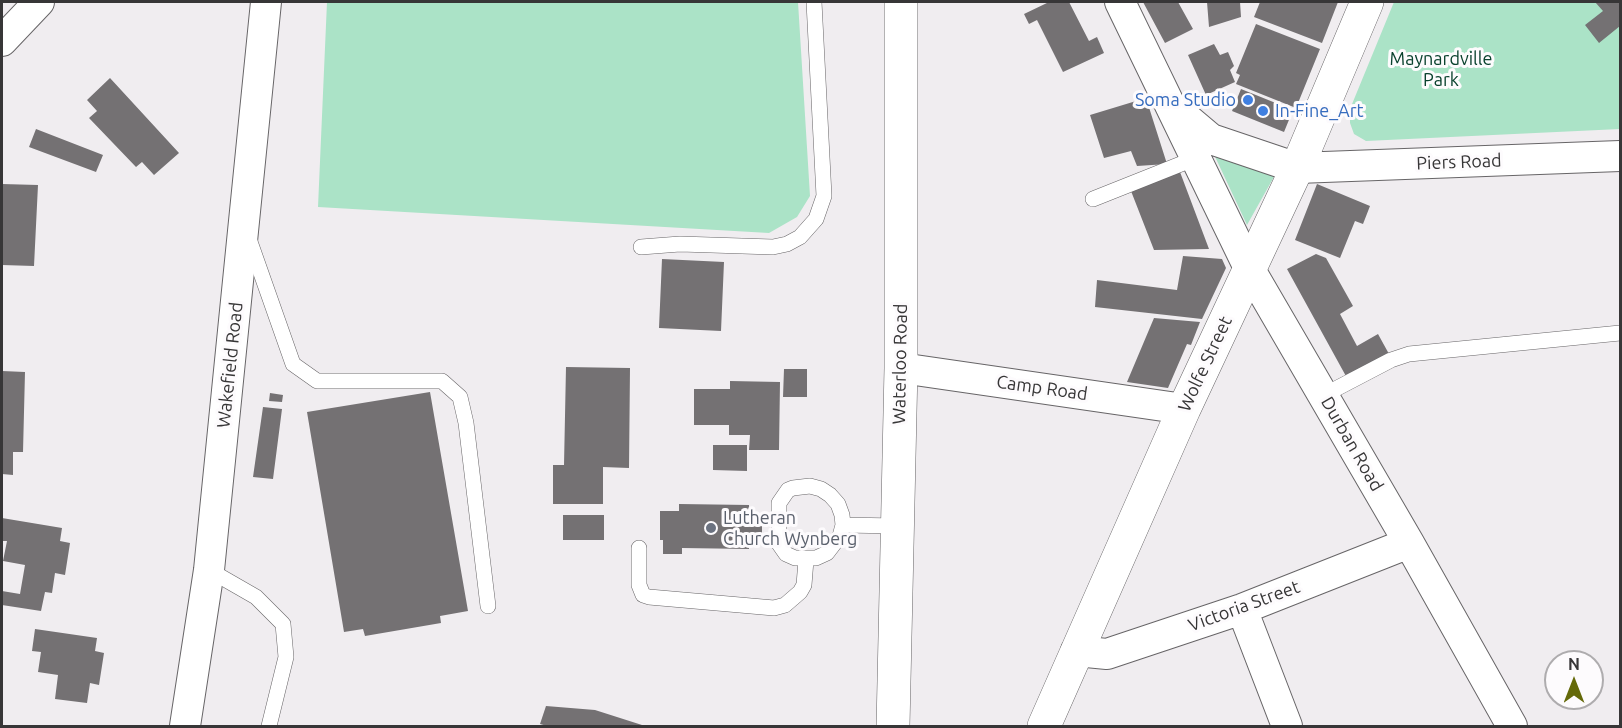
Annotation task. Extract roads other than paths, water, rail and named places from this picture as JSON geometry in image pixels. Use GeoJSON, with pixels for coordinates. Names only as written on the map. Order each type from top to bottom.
{"type":"FeatureCollection","features":[{"type":"Feature","properties":{"kind":"street"},"geometry":{"type":"LineString","coordinates":[[2,41],[39,2]]}},
{"type":"Feature","properties":{"kind":"street","name":"Wakefield Road"},"geometry":{"type":"LineString","coordinates":[[185,726],[209,570],[266,2]]}},
{"type":"Feature","properties":{"kind":"street","name":"Waterloo Road"},"geometry":{"type":"LineString","coordinates":[[893,726],[901,368],[901,2]]}},
{"type":"Feature","properties":{"kind":"street","name":"Durban Road"},"geometry":{"type":"LineString","coordinates":[[1120,2],[1172,107],[1204,149],[1249,268],[1409,543],[1512,726]]}},
{"type":"Feature","properties":{"kind":"street","name":"Wolfe Street"},"geometry":{"type":"LineString","coordinates":[[1044,726],[1184,409],[1298,168],[1367,2]]}},
{"type":"Feature","properties":{"kind":"street","name":"Durban Road"},"geometry":{"type":"LineString","coordinates":[[1204,149],[1298,168]]}},
{"type":"Feature","properties":{"kind":"street","name":"Piers Road"},"geometry":{"type":"LineString","coordinates":[[1298,168],[1620,156]]}},
{"type":"Feature","properties":{"kind":"street","name":"Camp Road"},"geometry":{"type":"LineString","coordinates":[[901,368],[1184,409]]}},
{"type":"Feature","properties":{"kind":"street","name":"Victoria Street"},"geometry":{"type":"LineString","coordinates":[[1076,651],[1107,654],[1242,609],[1409,543]]}},
{"type":"Feature","properties":{"kind":"street"},"geometry":{"type":"LineString","coordinates":[[1242,609],[1287,726]]}},
{"type":"Feature","properties":{"kind":"lane"},"geometry":{"type":"LineString","coordinates":[[641,247],[680,244],[773,248],[787,244],[809,229],[816,219],[824,196],[814,2]]}},
{"type":"Feature","properties":{"kind":"lane"},"geometry":{"type":"LineString","coordinates":[[1093,199],[1204,149]]}},
{"type":"Feature","properties":{"kind":"lane"},"geometry":{"type":"LineString","coordinates":[[243,222],[293,364],[318,381],[442,381],[460,397],[466,423],[488,606]]}},
{"type":"Feature","properties":{"kind":"lane"},"geometry":{"type":"LineString","coordinates":[[1324,395],[1392,360],[1409,354],[1620,333]]}},
{"type":"Feature","properties":{"kind":"lane"},"geometry":{"type":"LineString","coordinates":[[810,486],[821,489],[838,504],[843,525],[840,536],[827,553],[806,560],[786,554],[778,544],[779,503],[788,490],[810,486]]}},
{"type":"Feature","properties":{"kind":"lane"},"geometry":{"type":"LineString","coordinates":[[843,525],[897,526]]}},
{"type":"Feature","properties":{"kind":"lane"},"geometry":{"type":"LineString","coordinates":[[639,548],[640,590],[649,597],[774,609],[785,605],[800,592],[804,585],[806,560]]}},
{"type":"Feature","properties":{"kind":"lane"},"geometry":{"type":"LineString","coordinates":[[209,570],[256,597],[284,624],[286,657],[268,726]]}},
{"type":"Feature","properties":{"kind":"place","name":"Soma Studio"},"geometry":{"type":"Point","coordinates":[1248,100]}},
{"type":"Feature","properties":{"kind":"place","name":"In-Fine_Art"},"geometry":{"type":"Point","coordinates":[1263,111]}},
{"type":"Feature","properties":{"kind":"place","name":"Lutheran Church Wynberg"},"geometry":{"type":"Point","coordinates":[711,528]}},
{"type":"Feature","properties":{"kind":"park label","name":"Maynardville Park"},"geometry":{"type":"Point","coordinates":[1441,69]}}]}
